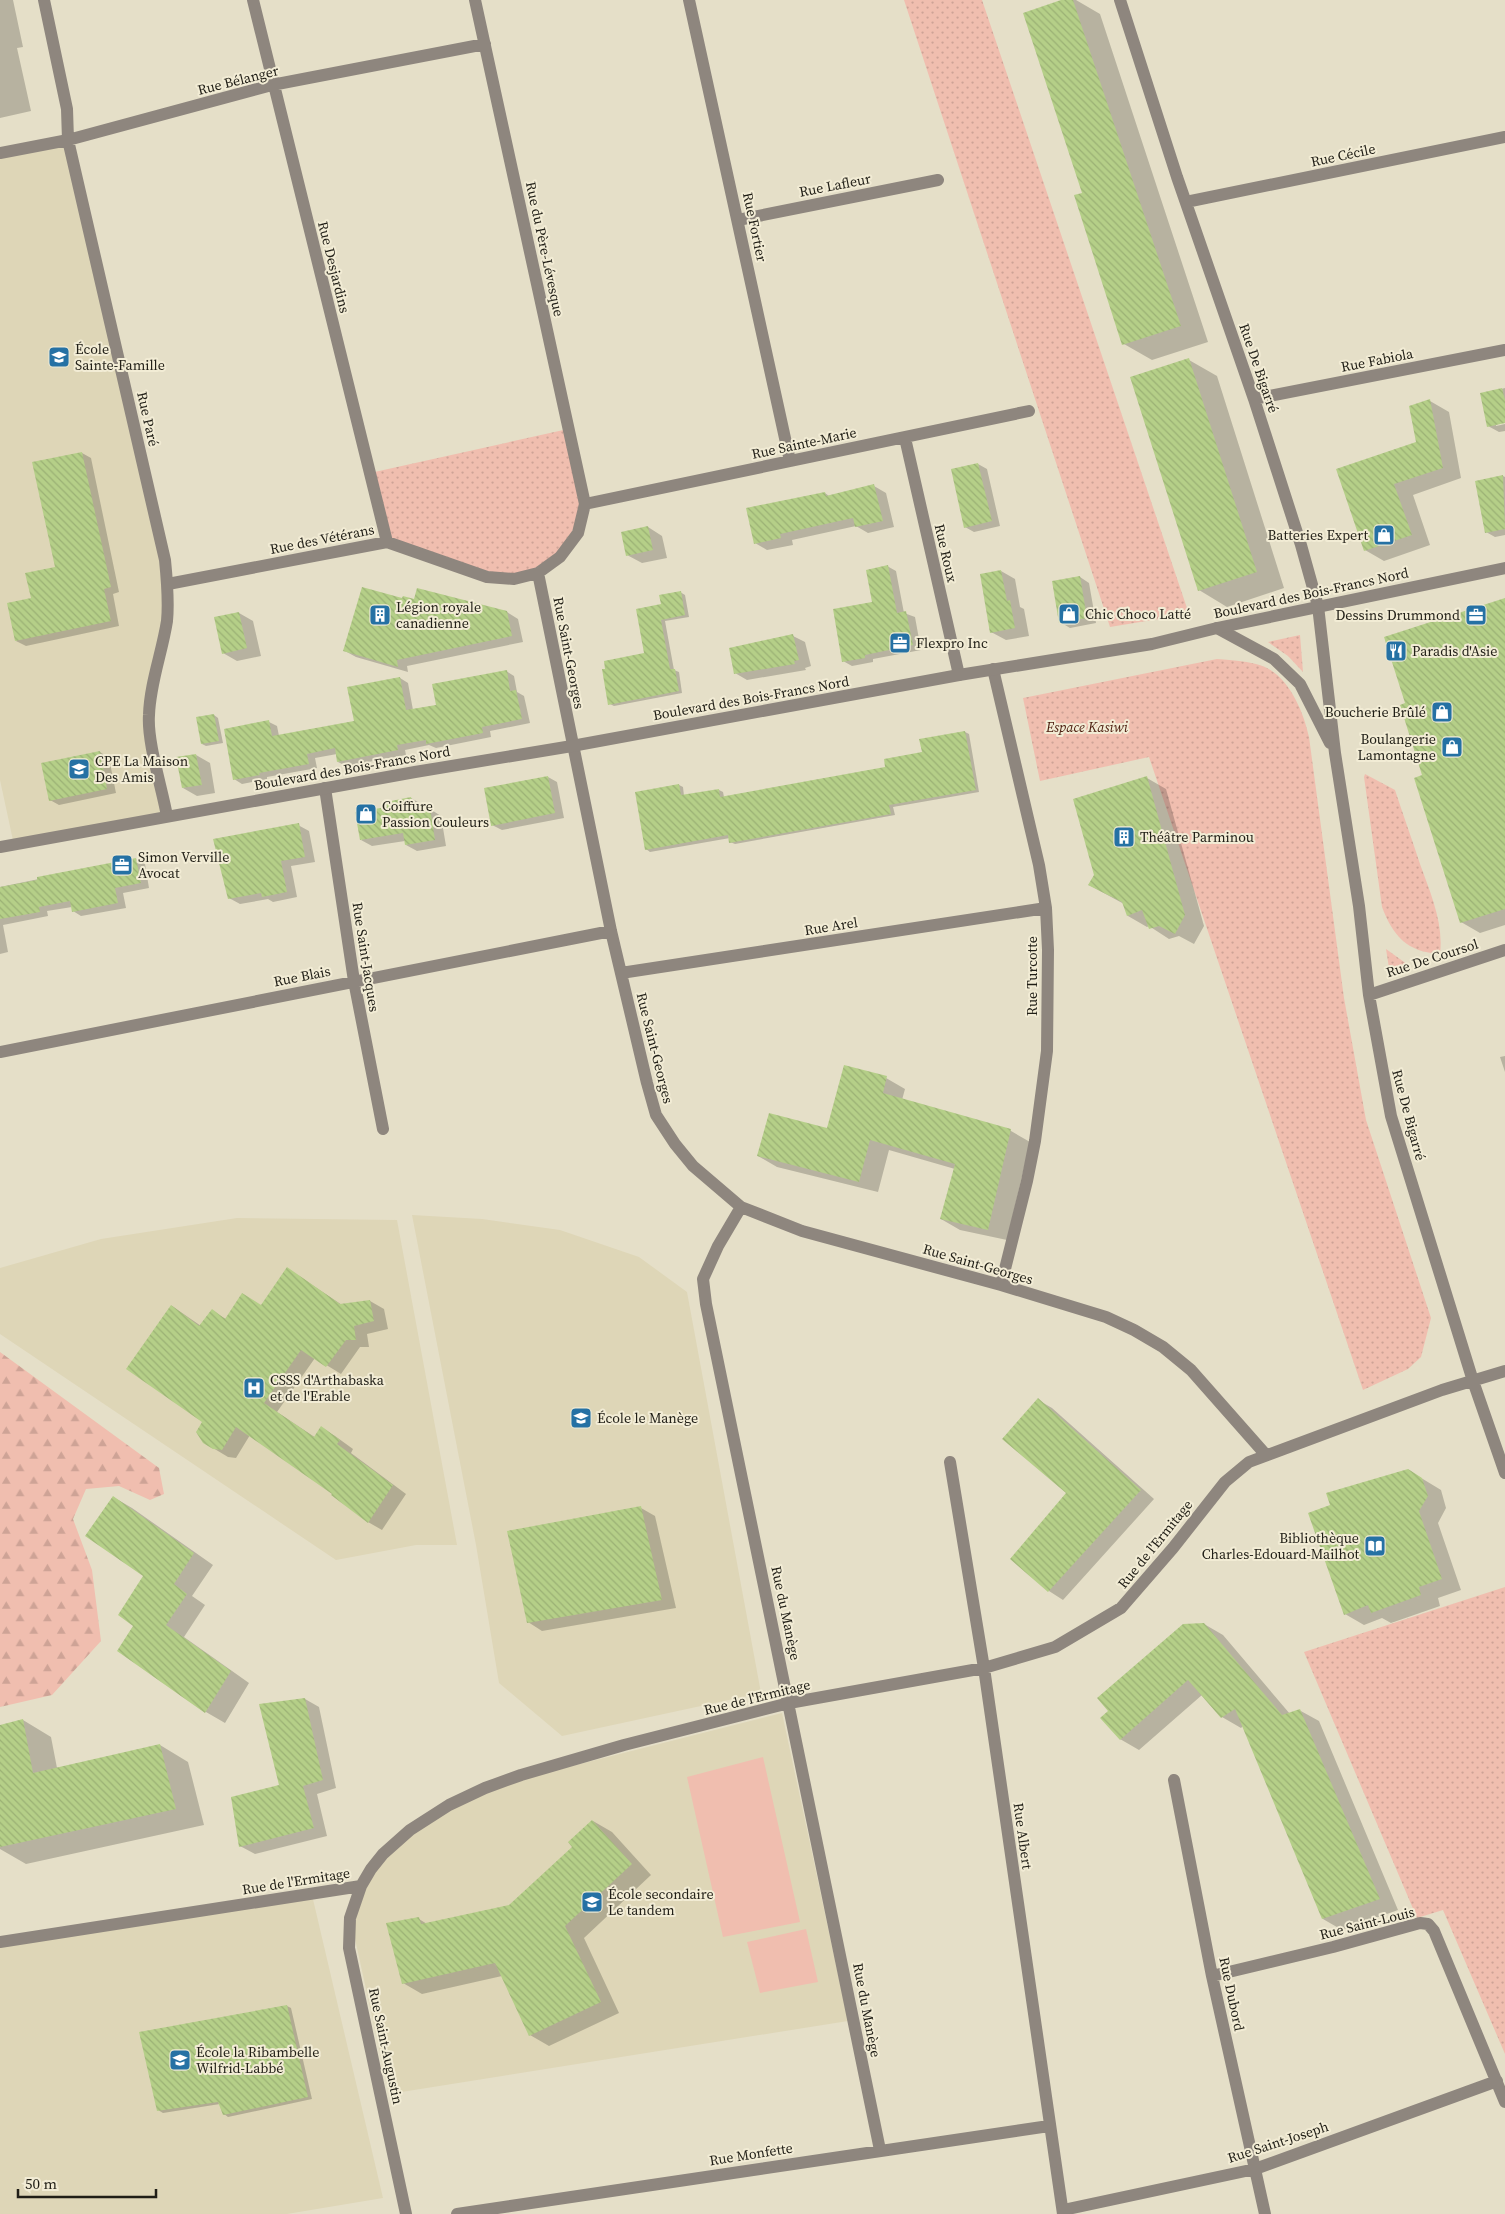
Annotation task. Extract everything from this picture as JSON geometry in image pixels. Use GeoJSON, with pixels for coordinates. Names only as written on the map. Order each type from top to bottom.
{"type":"FeatureCollection","features":[{"type":"Feature","properties":{"kind":"street","name":"Rue Paré"},"geometry":{"type":"LineString","coordinates":[[44,0],[67,108],[68,140],[163,550],[168,584],[167,621],[152,684],[148,716],[150,736],[168,816]]}},
{"type":"Feature","properties":{"kind":"street","name":"Rue Desjardins"},"geometry":{"type":"LineString","coordinates":[[253,0],[272,85],[387,542]]}},
{"type":"Feature","properties":{"kind":"street","name":"Rue du Père-Lévesque"},"geometry":{"type":"LineString","coordinates":[[475,0],[585,504]]}},
{"type":"Feature","properties":{"kind":"street","name":"Rue Fortier"},"geometry":{"type":"LineString","coordinates":[[689,0],[790,461]]}},
{"type":"Feature","properties":{"kind":"street","name":"Rue De Bigarré"},"geometry":{"type":"LineString","coordinates":[[1120,0],[1186,202],[1254,399],[1301,545],[1318,606],[1335,754],[1359,906],[1369,994],[1391,1116],[1473,1381],[1505,1473]]}},
{"type":"Feature","properties":{"kind":"street","name":"Rue Bélanger"},"geometry":{"type":"LineString","coordinates":[[0,154],[68,140],[272,85],[485,44]]}},
{"type":"Feature","properties":{"kind":"street","name":"Rue Cécile"},"geometry":{"type":"LineString","coordinates":[[1186,202],[1505,137]]}},
{"type":"Feature","properties":{"kind":"street","name":"Rue Lafleur"},"geometry":{"type":"LineString","coordinates":[[738,220],[938,180]]}},
{"type":"Feature","properties":{"kind":"street","name":"Rue Fabiola"},"geometry":{"type":"LineString","coordinates":[[1254,399],[1505,350]]}},
{"type":"Feature","properties":{"kind":"street","name":"Rue Sainte-Marie"},"geometry":{"type":"LineString","coordinates":[[585,504],[1029,411]]}},
{"type":"Feature","properties":{"kind":"street","name":"Rue Roux"},"geometry":{"type":"LineString","coordinates":[[905,438],[958,675]]}},
{"type":"Feature","properties":{"kind":"street"},"geometry":{"type":"LineString","coordinates":[[538,574],[560,557],[578,534],[585,504]]}},
{"type":"Feature","properties":{"kind":"street","name":"Rue des Vétérans"},"geometry":{"type":"LineString","coordinates":[[168,584],[387,542],[487,577],[514,579],[538,574]]}},
{"type":"Feature","properties":{"kind":"street","name":"Boulevard des Bois-Francs Nord"},"geometry":{"type":"LineString","coordinates":[[0,847],[325,788],[572,746],[958,675],[1152,644],[1318,606],[1505,568]]}},
{"type":"Feature","properties":{"kind":"street","name":"Rue Saint-Georges"},"geometry":{"type":"LineString","coordinates":[[538,574],[611,932],[647,1083],[656,1115],[675,1144],[693,1166],[741,1207],[802,1231],[1001,1284],[1106,1317],[1134,1330],[1163,1347],[1191,1370],[1266,1455]]}},
{"type":"Feature","properties":{"kind":"street","name":"Rue De Bigarré"},"geometry":{"type":"LineString","coordinates":[[1217,628],[1274,659],[1300,684],[1335,754]]}},
{"type":"Feature","properties":{"kind":"street","name":"Rue Turcotte"},"geometry":{"type":"LineString","coordinates":[[993,670],[1032,832],[1046,908],[1048,950],[1047,1051],[1034,1149],[1001,1284]]}},
{"type":"Feature","properties":{"kind":"street","name":"Rue Saint-Jacques"},"geometry":{"type":"LineString","coordinates":[[325,788],[354,981],[384,1129]]}},
{"type":"Feature","properties":{"kind":"street","name":"Rue Arel"},"geometry":{"type":"LineString","coordinates":[[621,973],[1046,908]]}},
{"type":"Feature","properties":{"kind":"street","name":"Rue Blais"},"geometry":{"type":"LineString","coordinates":[[0,1052],[611,932]]}},
{"type":"Feature","properties":{"kind":"street","name":"Rue De Coursol"},"geometry":{"type":"LineString","coordinates":[[1369,994],[1505,950]]}},
{"type":"Feature","properties":{"kind":"street","name":"Rue du Manège"},"geometry":{"type":"LineString","coordinates":[[741,1207],[718,1246],[703,1279],[706,1304],[880,2150]]}},
{"type":"Feature","properties":{"kind":"street","name":"Rue de l'Ermitage"},"geometry":{"type":"LineString","coordinates":[[0,1942],[361,1886],[383,1854],[410,1830],[449,1805],[485,1788],[568,1760],[789,1703],[984,1668],[1055,1647],[1121,1608],[1173,1548],[1225,1482],[1249,1462],[1442,1390],[1505,1371]]}},
{"type":"Feature","properties":{"kind":"street","name":"Rue Albert"},"geometry":{"type":"LineString","coordinates":[[950,1462],[984,1668],[1063,2212]]}},
{"type":"Feature","properties":{"kind":"street","name":"Rue Dubord"},"geometry":{"type":"LineString","coordinates":[[1174,1780],[1212,1976],[1265,2214]]}},
{"type":"Feature","properties":{"kind":"street","name":"Rue Saint-Augustin"},"geometry":{"type":"LineString","coordinates":[[361,1886],[350,1918],[349,1948],[406,2214]]}},
{"type":"Feature","properties":{"kind":"street","name":"Rue Saint-Louis"},"geometry":{"type":"LineString","coordinates":[[1212,1976],[1333,1947],[1420,1923],[1428,1924],[1434,1931],[1505,2102]]}},
{"type":"Feature","properties":{"kind":"street","name":"Rue Saint-Joseph"},"geometry":{"type":"LineString","coordinates":[[1063,2212],[1255,2169],[1497,2081]]}},
{"type":"Feature","properties":{"kind":"street","name":"Rue Monfette"},"geometry":{"type":"LineString","coordinates":[[456,2214],[1050,2126]]}},
{"type":"Feature","properties":{"kind":"shaded area","name":"École Sainte-Famille"},"geometry":{"type":"Polygon","coordinates":[[[68,140],[168,584],[148,716],[167,816],[14,845],[0,780],[0,153],[68,140]]]}},
{"type":"Feature","properties":{"kind":"shaded area","name":"École le Manège"},"geometry":{"type":"Polygon","coordinates":[[[412,1215],[482,1219],[560,1230],[639,1257],[687,1292],[761,1693],[562,1736],[499,1683],[476,1545],[412,1215]]]}},
{"type":"Feature","properties":{"kind":"shaded area","name":"CSSS d'Arthabaska et de l'Erable"},"geometry":{"type":"Polygon","coordinates":[[[237,1218],[397,1220],[457,1545],[416,1545],[336,1560],[0,1334],[0,1268],[101,1239],[237,1218]]]}},
{"type":"Feature","properties":{"kind":"shaded area","name":"École secondaire Le tandem"},"geometry":{"type":"Polygon","coordinates":[[[782,1713],[848,2021],[389,2094],[352,1925],[370,1878],[383,1859],[419,1829],[485,1788],[782,1713]]]}},
{"type":"Feature","properties":{"kind":"shaded area","name":"École la Ribambelle Wilfrid-Labbé"},"geometry":{"type":"Polygon","coordinates":[[[312,1895],[383,2198],[287,2214],[0,2214],[0,1946],[312,1895]]]}},
{"type":"Feature","properties":{"kind":"green space"},"geometry":{"type":"Polygon","coordinates":[[[904,0],[982,0],[1189,614],[1110,627],[904,0]]]}},
{"type":"Feature","properties":{"kind":"green space"},"geometry":{"type":"Polygon","coordinates":[[[568,429],[585,504],[560,557],[514,579],[387,542],[370,473],[568,429]]]}},
{"type":"Feature","properties":{"kind":"green space"},"geometry":{"type":"Polygon","coordinates":[[[1300,635],[1303,672],[1288,656],[1268,642],[1300,635]]]}},
{"type":"Feature","properties":{"kind":"green space","name":"Espace Kasiwi"},"geometry":{"type":"Polygon","coordinates":[[[1217,659],[1242,661],[1267,668],[1285,683],[1303,715],[1309,737],[1344,998],[1366,1120],[1431,1318],[1421,1357],[1408,1369],[1363,1390],[1149,757],[1040,781],[1023,698],[1217,659]]]}},
{"type":"Feature","properties":{"kind":"green space"},"geometry":{"type":"Polygon","coordinates":[[[1365,774],[1395,790],[1435,908],[1440,931],[1440,954],[1428,953],[1410,946],[1396,934],[1386,917],[1382,907],[1365,774]]]}},
{"type":"Feature","properties":{"kind":"green space"},"geometry":{"type":"Polygon","coordinates":[[[1386,949],[1411,967],[1390,974],[1386,949]]]}},
{"type":"Feature","properties":{"kind":"green space"},"geometry":{"type":"Polygon","coordinates":[[[0,1352],[159,1468],[164,1494],[150,1500],[119,1486],[86,1489],[73,1519],[92,1570],[101,1641],[52,1695],[0,1707],[0,1352]]]}},
{"type":"Feature","properties":{"kind":"green space"},"geometry":{"type":"Polygon","coordinates":[[[1505,1587],[1505,2054],[1443,1910],[1417,1918],[1304,1652],[1505,1587]]]}},
{"type":"Feature","properties":{"kind":"green space"},"geometry":{"type":"Polygon","coordinates":[[[763,1757],[800,1922],[723,1937],[687,1777],[763,1757]]]}},
{"type":"Feature","properties":{"kind":"green space"},"geometry":{"type":"Polygon","coordinates":[[[806,1929],[818,1982],[760,1993],[747,1942],[806,1929]]]}},
{"type":"Feature","properties":{"kind":"building"},"geometry":{"type":"Polygon","coordinates":[[[1061,0],[1073,0],[1181,326],[1122,345],[1074,195],[1082,193],[1023,13],[1061,0]]]}},
{"type":"Feature","properties":{"kind":"building"},"geometry":{"type":"Polygon","coordinates":[[[1189,358],[1257,572],[1198,591],[1130,377],[1189,358]]]}},
{"type":"Feature","properties":{"kind":"building"},"geometry":{"type":"Polygon","coordinates":[[[1502,388],[1505,400],[1505,423],[1487,427],[1480,393],[1502,388]]]}},
{"type":"Feature","properties":{"kind":"building"},"geometry":{"type":"Polygon","coordinates":[[[1430,399],[1443,468],[1394,484],[1412,535],[1364,551],[1336,469],[1416,442],[1409,406],[1430,399]]]}},
{"type":"Feature","properties":{"kind":"building"},"geometry":{"type":"Polygon","coordinates":[[[82,452],[111,587],[104,589],[111,621],[15,641],[7,603],[31,598],[25,573],[55,567],[32,462],[82,452]]]}},
{"type":"Feature","properties":{"kind":"building"},"geometry":{"type":"Polygon","coordinates":[[[978,463],[992,521],[964,528],[951,469],[978,463]]]}},
{"type":"Feature","properties":{"kind":"building"},"geometry":{"type":"Polygon","coordinates":[[[1503,475],[1505,529],[1485,533],[1475,481],[1503,475]]]}},
{"type":"Feature","properties":{"kind":"building"},"geometry":{"type":"Polygon","coordinates":[[[874,484],[883,521],[855,527],[853,518],[780,534],[781,538],[754,544],[746,508],[825,492],[826,496],[874,484]]]}},
{"type":"Feature","properties":{"kind":"building"},"geometry":{"type":"Polygon","coordinates":[[[648,526],[653,550],[626,556],[621,532],[648,526]]]}},
{"type":"Feature","properties":{"kind":"building"},"geometry":{"type":"Polygon","coordinates":[[[888,565],[897,613],[906,611],[913,645],[842,662],[833,609],[872,602],[866,570],[888,565]]]}},
{"type":"Feature","properties":{"kind":"building"},"geometry":{"type":"Polygon","coordinates":[[[1001,570],[1007,601],[1010,600],[1015,628],[990,633],[980,574],[1001,570]]]}},
{"type":"Feature","properties":{"kind":"building"},"geometry":{"type":"Polygon","coordinates":[[[1080,576],[1087,618],[1059,623],[1052,581],[1080,576]]]}},
{"type":"Feature","properties":{"kind":"building"},"geometry":{"type":"Polygon","coordinates":[[[362,587],[402,598],[403,596],[414,599],[417,588],[507,611],[512,636],[397,660],[398,667],[343,651],[362,587]]]}},
{"type":"Feature","properties":{"kind":"building"},"geometry":{"type":"Polygon","coordinates":[[[681,591],[685,615],[661,620],[670,669],[675,669],[679,691],[608,705],[602,669],[605,669],[604,661],[644,653],[636,609],[661,604],[659,595],[681,591]]]}},
{"type":"Feature","properties":{"kind":"building"},"geometry":{"type":"Polygon","coordinates":[[[1505,598],[1505,909],[1460,923],[1414,778],[1422,775],[1400,705],[1405,703],[1384,637],[1505,598]]]}},
{"type":"Feature","properties":{"kind":"building"},"geometry":{"type":"Polygon","coordinates":[[[239,612],[247,648],[222,654],[214,617],[239,612]]]}},
{"type":"Feature","properties":{"kind":"building"},"geometry":{"type":"Polygon","coordinates":[[[793,634],[799,660],[794,661],[795,664],[734,674],[729,648],[793,634]]]}},
{"type":"Feature","properties":{"kind":"building"},"geometry":{"type":"Polygon","coordinates":[[[507,670],[510,691],[516,690],[522,719],[482,727],[483,733],[426,744],[426,740],[397,745],[398,750],[337,762],[335,748],[307,754],[309,764],[233,780],[224,729],[269,720],[272,736],[354,721],[347,687],[400,677],[406,710],[436,705],[432,684],[507,670]]]}},
{"type":"Feature","properties":{"kind":"building"},"geometry":{"type":"Polygon","coordinates":[[[214,714],[219,741],[201,744],[196,717],[214,714]]]}},
{"type":"Feature","properties":{"kind":"building"},"geometry":{"type":"Polygon","coordinates":[[[965,731],[976,790],[889,805],[891,814],[729,843],[728,835],[645,850],[635,792],[679,784],[681,795],[719,789],[720,797],[885,767],[884,759],[922,752],[919,739],[965,731]]]}},
{"type":"Feature","properties":{"kind":"building"},"geometry":{"type":"Polygon","coordinates":[[[100,751],[107,789],[49,801],[41,763],[100,751]]]}},
{"type":"Feature","properties":{"kind":"building"},"geometry":{"type":"Polygon","coordinates":[[[196,754],[202,785],[182,788],[176,757],[196,754]]]}},
{"type":"Feature","properties":{"kind":"building"},"geometry":{"type":"Polygon","coordinates":[[[548,776],[555,813],[491,826],[484,788],[548,776]]]}},
{"type":"Feature","properties":{"kind":"building","name":"Théâtre Parminou"},"geometry":{"type":"Polygon","coordinates":[[[1147,776],[1185,915],[1175,934],[1159,926],[1149,929],[1142,910],[1127,916],[1122,902],[1088,885],[1094,875],[1073,799],[1147,776]]]}},
{"type":"Feature","properties":{"kind":"building"},"geometry":{"type":"Polygon","coordinates":[[[411,797],[414,810],[430,808],[435,840],[405,845],[403,833],[360,840],[355,812],[387,807],[386,802],[411,797]]]}},
{"type":"Feature","properties":{"kind":"building"},"geometry":{"type":"Polygon","coordinates":[[[299,823],[305,857],[281,861],[287,892],[262,897],[261,893],[228,899],[213,839],[299,823]]]}},
{"type":"Feature","properties":{"kind":"building"},"geometry":{"type":"Polygon","coordinates":[[[136,858],[141,883],[115,888],[118,903],[72,912],[70,901],[39,907],[40,912],[0,919],[0,887],[37,880],[37,877],[136,858]]]}},
{"type":"Feature","properties":{"kind":"building"},"geometry":{"type":"Polygon","coordinates":[[[844,1065],[887,1076],[883,1093],[1011,1129],[988,1230],[940,1219],[955,1164],[870,1140],[859,1182],[757,1156],[769,1113],[827,1128],[844,1065]]]}},
{"type":"Feature","properties":{"kind":"building"},"geometry":{"type":"Polygon","coordinates":[[[287,1267],[340,1304],[370,1300],[374,1321],[354,1326],[356,1340],[346,1340],[326,1367],[301,1350],[264,1403],[314,1437],[321,1426],[340,1440],[337,1444],[393,1485],[368,1523],[332,1494],[236,1427],[222,1450],[213,1449],[203,1443],[196,1432],[202,1422],[126,1369],[171,1305],[199,1326],[212,1309],[225,1319],[242,1293],[261,1305],[287,1267]]]}},
{"type":"Feature","properties":{"kind":"building"},"geometry":{"type":"Polygon","coordinates":[[[1038,1398],[1141,1490],[1048,1592],[1010,1559],[1066,1493],[1002,1439],[1038,1398]]]}},
{"type":"Feature","properties":{"kind":"building","name":"Bibliothèque Charles-Edouard-Mailhot"},"geometry":{"type":"Polygon","coordinates":[[[1408,1469],[1422,1478],[1428,1496],[1419,1511],[1442,1579],[1419,1587],[1421,1595],[1371,1613],[1368,1605],[1344,1615],[1308,1513],[1330,1505],[1326,1493],[1408,1469]]]}},
{"type":"Feature","properties":{"kind":"building"},"geometry":{"type":"Polygon","coordinates":[[[113,1496],[194,1553],[174,1584],[187,1594],[166,1625],[231,1671],[205,1713],[117,1651],[133,1626],[118,1615],[143,1576],[85,1536],[113,1496]]]}},
{"type":"Feature","properties":{"kind":"building"},"geometry":{"type":"Polygon","coordinates":[[[641,1506],[662,1600],[527,1623],[507,1531],[641,1506]]]}},
{"type":"Feature","properties":{"kind":"building"},"geometry":{"type":"Polygon","coordinates":[[[1204,1623],[1282,1715],[1300,1709],[1380,1899],[1322,1919],[1235,1709],[1221,1718],[1188,1680],[1120,1740],[1100,1718],[1108,1711],[1097,1698],[1183,1624],[1204,1623]]]}},
{"type":"Feature","properties":{"kind":"building"},"geometry":{"type":"Polygon","coordinates":[[[305,1698],[323,1780],[303,1786],[314,1828],[239,1847],[231,1797],[279,1785],[259,1704],[305,1698]]]}},
{"type":"Feature","properties":{"kind":"building"},"geometry":{"type":"Polygon","coordinates":[[[23,1719],[33,1773],[160,1744],[176,1809],[0,1847],[0,1725],[23,1719]]]}},
{"type":"Feature","properties":{"kind":"building","name":"École secondaire Le tandem"},"geometry":{"type":"Polygon","coordinates":[[[592,1820],[632,1864],[565,1926],[601,2002],[529,2036],[495,1963],[402,1984],[386,1923],[419,1917],[421,1924],[509,1905],[572,1847],[568,1842],[592,1820]]]}},
{"type":"Feature","properties":{"kind":"building"},"geometry":{"type":"Polygon","coordinates":[[[287,2005],[308,2097],[223,2115],[218,2102],[157,2111],[139,2032],[287,2005]]]}},
{"type":"Feature","properties":{"kind":"place","name":"École Sainte-Famille"},"geometry":{"type":"Point","coordinates":[59,357]}},
{"type":"Feature","properties":{"kind":"place","name":"Batteries Expert"},"geometry":{"type":"Point","coordinates":[1384,535]}},
{"type":"Feature","properties":{"kind":"place","name":"Chic Choco Latté"},"geometry":{"type":"Point","coordinates":[1069,614]}},
{"type":"Feature","properties":{"kind":"place","name":"Légion royale canadienne"},"geometry":{"type":"Point","coordinates":[380,615]}},
{"type":"Feature","properties":{"kind":"place","name":"Dessins Drummond"},"geometry":{"type":"Point","coordinates":[1476,615]}},
{"type":"Feature","properties":{"kind":"place","name":"Flexpro Inc"},"geometry":{"type":"Point","coordinates":[900,643]}},
{"type":"Feature","properties":{"kind":"place","name":"Paradis d'Asie"},"geometry":{"type":"Point","coordinates":[1396,651]}},
{"type":"Feature","properties":{"kind":"place","name":"Boucherie Brûlé"},"geometry":{"type":"Point","coordinates":[1442,712]}},
{"type":"Feature","properties":{"kind":"place","name":"Boulangerie Lamontagne"},"geometry":{"type":"Point","coordinates":[1452,747]}},
{"type":"Feature","properties":{"kind":"place","name":"CPE La Maison Des Amis"},"geometry":{"type":"Point","coordinates":[79,769]}},
{"type":"Feature","properties":{"kind":"place","name":"Coiffure Passion Couleurs"},"geometry":{"type":"Point","coordinates":[366,814]}},
{"type":"Feature","properties":{"kind":"place","name":"Théâtre Parminou"},"geometry":{"type":"Point","coordinates":[1124,837]}},
{"type":"Feature","properties":{"kind":"place","name":"Simon Verville Avocat"},"geometry":{"type":"Point","coordinates":[122,865]}},
{"type":"Feature","properties":{"kind":"place","name":"CSSS d'Arthabaska et de l'Erable"},"geometry":{"type":"Point","coordinates":[254,1388]}},
{"type":"Feature","properties":{"kind":"place","name":"École le Manège"},"geometry":{"type":"Point","coordinates":[581,1418]}},
{"type":"Feature","properties":{"kind":"place","name":"Bibliothèque Charles-Edouard-Mailhot"},"geometry":{"type":"Point","coordinates":[1375,1546]}},
{"type":"Feature","properties":{"kind":"place","name":"École secondaire Le tandem"},"geometry":{"type":"Point","coordinates":[592,1902]}},
{"type":"Feature","properties":{"kind":"place","name":"École la Ribambelle Wilfrid-Labbé"},"geometry":{"type":"Point","coordinates":[180,2060]}}]}
